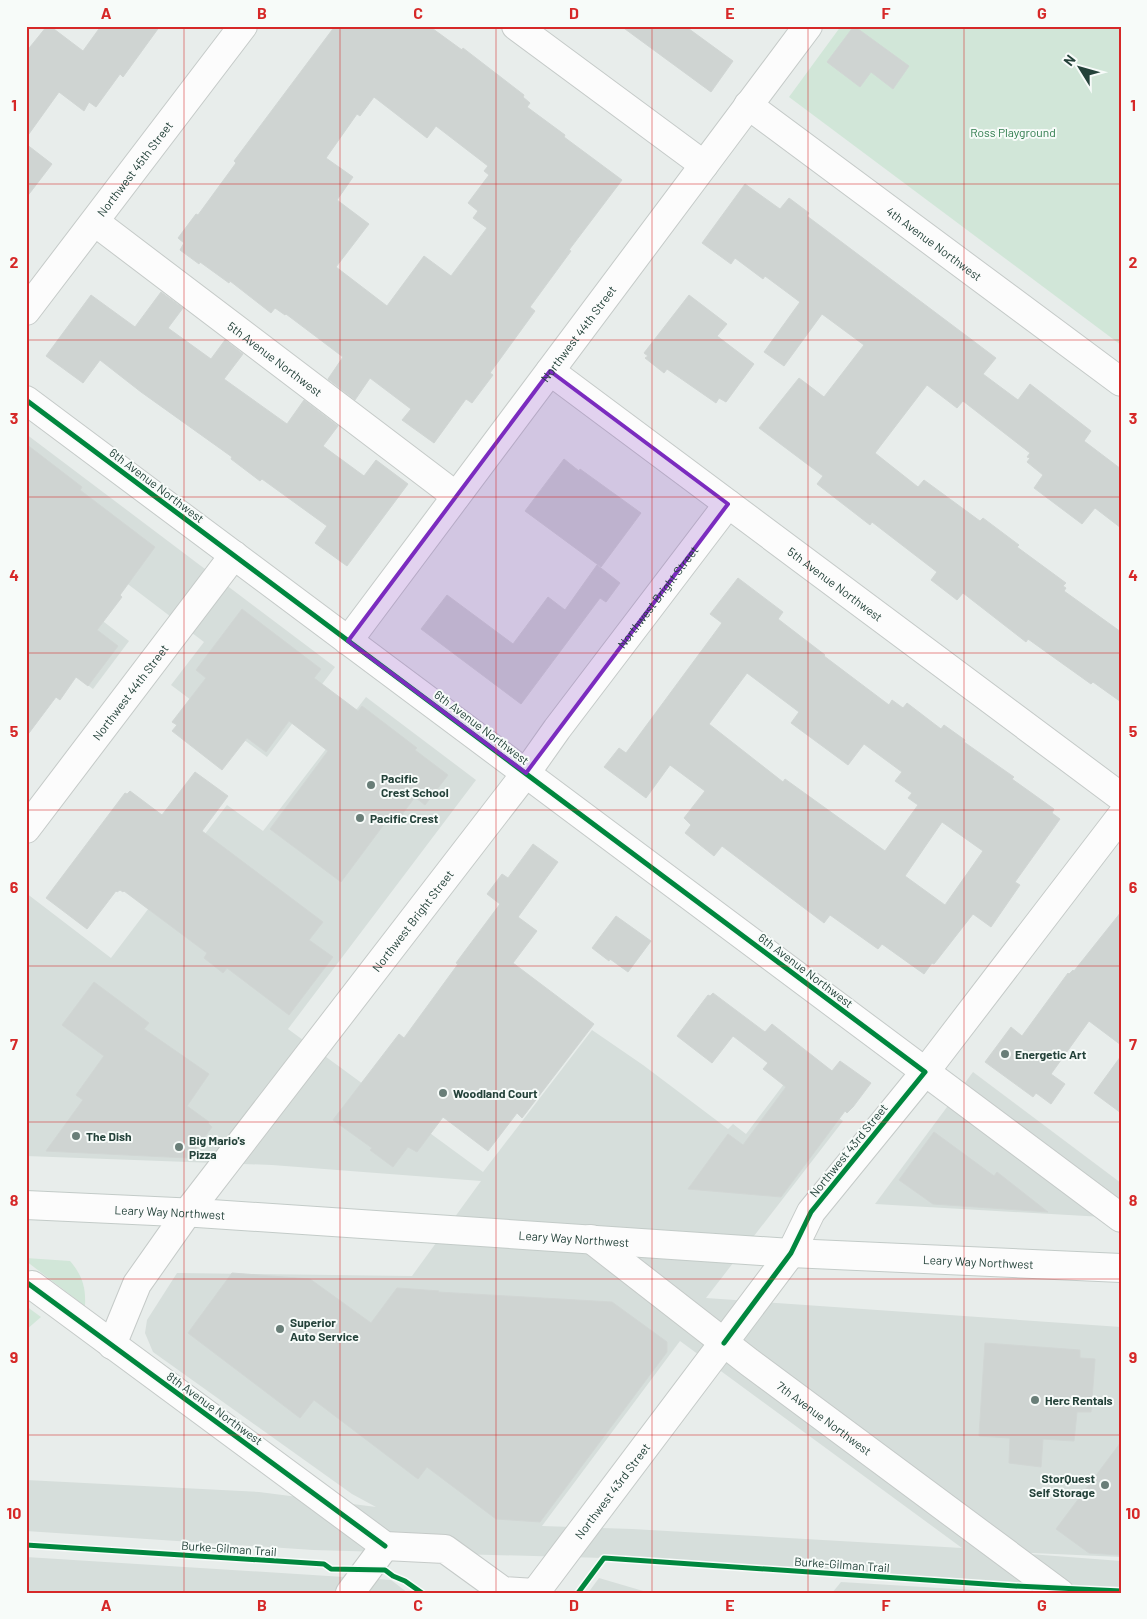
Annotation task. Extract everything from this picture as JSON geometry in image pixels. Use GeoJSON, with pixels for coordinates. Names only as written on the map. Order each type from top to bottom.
{"type":"FeatureCollection","features":[{"type":"Feature","properties":{"kind":"street","name":"Northwest 45th Street"},"geometry":{"type":"LineString","coordinates":[[26,312],[243,26]]}},
{"type":"Feature","properties":{"kind":"street"},"geometry":{"type":"LineString","coordinates":[[516,26],[704,165]]}},
{"type":"Feature","properties":{"kind":"street","name":"Northwest 44th Street"},"geometry":{"type":"LineString","coordinates":[[348,641],[808,26]]}},
{"type":"Feature","properties":{"kind":"street","name":"4th Avenue Northwest"},"geometry":{"type":"LineString","coordinates":[[748,105],[1121,382]]}},
{"type":"Feature","properties":{"kind":"street","name":"5th Avenue Northwest"},"geometry":{"type":"LineString","coordinates":[[95,222],[456,496]]}},
{"type":"Feature","properties":{"kind":"street","name":"5th Avenue Northwest"},"geometry":{"type":"LineString","coordinates":[[550,371],[1121,797]]}},
{"type":"Feature","properties":{"kind":"street","name":"6th Avenue Northwest"},"geometry":{"type":"LineString","coordinates":[[26,400],[1121,1218]]}},
{"type":"Feature","properties":{"kind":"street","name":"Northwest Bright Street"},"geometry":{"type":"LineString","coordinates":[[112,1345],[137,1284],[187,1213],[526,773],[557,729],[728,504]]}},
{"type":"Feature","properties":{"kind":"street","name":"Northwest 44th Street"},"geometry":{"type":"LineString","coordinates":[[26,829],[234,555]]}},
{"type":"Feature","properties":{"kind":"street","name":"Northwest 43rd Street"},"geometry":{"type":"LineString","coordinates":[[535,1593],[791,1253],[811,1212],[925,1072],[1121,816]]}},
{"type":"Feature","properties":{"kind":"street","name":"Leary Way Northwest"},"geometry":{"type":"LineString","coordinates":[[26,1205],[187,1213],[791,1253],[1121,1268]]}},
{"type":"Feature","properties":{"kind":"street","name":"7th Avenue Northwest"},"geometry":{"type":"LineString","coordinates":[[591,1240],[724,1343],[1060,1593]]}},
{"type":"Feature","properties":{"kind":"street","name":"8th Avenue Northwest"},"geometry":{"type":"LineString","coordinates":[[32,1286],[386,1546]]}},
{"type":"Feature","properties":{"kind":"street"},"geometry":{"type":"LineString","coordinates":[[350,1593],[386,1546],[445,1549],[503,1591],[535,1593]]}},
{"type":"Feature","properties":{"kind":"highlighted area"},"geometry":{"type":"Polygon","coordinates":[[[550,371],[728,504],[526,773],[348,641],[550,371]]]}},
{"type":"Feature","properties":{"kind":"shaded area"},"geometry":{"type":"Polygon","coordinates":[[[26,434],[335,667],[267,757],[171,685],[204,642],[62,534],[46,578],[129,641],[93,689],[26,639],[26,434]]]}},
{"type":"Feature","properties":{"kind":"shaded area"},"geometry":{"type":"Polygon","coordinates":[[[366,697],[476,780],[288,1029],[483,1172],[592,1030],[643,1065],[728,1129],[733,1124],[746,1134],[787,1080],[843,1121],[706,1298],[1121,1327],[1121,1557],[991,1551],[1121,1561],[1121,1591],[1015,1586],[604,1558],[313,1550],[26,1531],[26,1480],[259,1492],[376,1507],[352,1494],[153,1352],[145,1333],[147,1320],[177,1273],[412,1276],[481,1181],[272,1165],[26,1156],[26,893],[111,958],[227,805],[263,831],[366,697]],[[680,1341],[542,1526],[632,1529],[962,1548],[680,1341]]]}},
{"type":"Feature","properties":{"kind":"shaded area"},"geometry":{"type":"Polygon","coordinates":[[[973,1072],[1121,1183],[1121,1218],[875,1204],[973,1072]]]}},
{"type":"Feature","properties":{"kind":"shaded area"},"geometry":{"type":"Polygon","coordinates":[[[26,1557],[391,1580],[408,1593],[26,1593],[26,1557]]]}},
{"type":"Feature","properties":{"kind":"shaded area"},"geometry":{"type":"Polygon","coordinates":[[[599,1578],[650,1593],[588,1593],[599,1578]]]}},
{"type":"Feature","properties":{"kind":"shaded area"},"geometry":{"type":"Polygon","coordinates":[[[841,1582],[1022,1593],[832,1593],[841,1582]]]}},
{"type":"Feature","properties":{"kind":"green space","name":"Ross Playground"},"geometry":{"type":"Polygon","coordinates":[[[841,26],[1121,26],[1121,345],[789,97],[841,26]]]}},
{"type":"Feature","properties":{"kind":"green space"},"geometry":{"type":"Polygon","coordinates":[[[26,1258],[70,1261],[78,1271],[82,1282],[85,1293],[85,1306],[26,1261],[26,1258]]]}},
{"type":"Feature","properties":{"kind":"green space"},"geometry":{"type":"Polygon","coordinates":[[[26,1306],[41,1317],[26,1330],[26,1306]]]}},
{"type":"Feature","properties":{"kind":"building"},"geometry":{"type":"Polygon","coordinates":[[[47,26],[50,26],[83,51],[101,26],[160,26],[123,77],[120,74],[96,107],[89,102],[84,111],[59,92],[26,138],[26,52],[47,26]]]}},
{"type":"Feature","properties":{"kind":"building"},"geometry":{"type":"Polygon","coordinates":[[[335,26],[429,26],[462,50],[463,48],[524,95],[523,97],[530,103],[527,107],[622,180],[569,250],[571,251],[530,307],[535,311],[490,373],[493,375],[472,403],[466,399],[434,443],[402,420],[411,409],[370,378],[355,400],[328,379],[343,357],[286,314],[275,308],[271,313],[230,281],[229,283],[180,250],[184,243],[178,238],[196,214],[198,215],[236,163],[234,161],[335,26]],[[374,97],[360,116],[357,114],[326,158],[353,177],[337,200],[369,224],[336,267],[387,306],[424,256],[451,276],[487,228],[473,218],[478,211],[468,203],[489,175],[484,171],[488,166],[436,126],[427,138],[374,97]]]}},
{"type":"Feature","properties":{"kind":"building"},"geometry":{"type":"Polygon","coordinates":[[[621,26],[685,26],[733,61],[711,92],[621,26]]]}},
{"type":"Feature","properties":{"kind":"building"},"geometry":{"type":"Polygon","coordinates":[[[854,26],[909,66],[893,89],[871,72],[860,87],[827,62],[854,26]]]}},
{"type":"Feature","properties":{"kind":"building"},"geometry":{"type":"Polygon","coordinates":[[[26,144],[52,164],[26,198],[26,144]]]}},
{"type":"Feature","properties":{"kind":"building"},"geometry":{"type":"Polygon","coordinates":[[[745,184],[780,209],[789,198],[809,213],[807,216],[996,358],[983,374],[1018,400],[1030,384],[1091,431],[1084,441],[1121,469],[1121,528],[1095,508],[1082,524],[1034,488],[1043,475],[1027,462],[1030,458],[1027,457],[1030,453],[963,401],[957,408],[927,385],[875,453],[918,487],[924,480],[980,521],[983,518],[1019,545],[1017,547],[1066,583],[1063,586],[1066,588],[1064,591],[1121,632],[1121,702],[1093,682],[1091,684],[1028,639],[1026,642],[963,593],[957,600],[931,580],[937,572],[872,522],[870,525],[817,484],[823,476],[759,428],[799,378],[824,397],[864,345],[822,314],[784,366],[764,352],[800,302],[765,276],[763,279],[735,258],[731,264],[702,243],[745,184]]]}},
{"type":"Feature","properties":{"kind":"building"},"geometry":{"type":"Polygon","coordinates":[[[161,292],[183,308],[168,328],[211,359],[225,340],[243,354],[224,379],[287,424],[304,400],[338,426],[323,446],[364,476],[376,460],[408,484],[347,566],[315,543],[327,526],[262,479],[260,481],[231,459],[232,457],[141,392],[100,360],[83,383],[46,356],[91,295],[135,327],[161,292]]]}},
{"type":"Feature","properties":{"kind":"building"},"geometry":{"type":"Polygon","coordinates":[[[689,295],[727,324],[717,336],[754,364],[726,402],[719,398],[716,403],[667,369],[664,373],[645,358],[648,356],[644,353],[689,295]]]}},
{"type":"Feature","properties":{"kind":"building"},"geometry":{"type":"Polygon","coordinates":[[[26,444],[82,487],[80,490],[155,547],[120,595],[122,597],[97,630],[118,646],[88,686],[76,677],[60,700],[56,697],[26,737],[26,444]]]}},
{"type":"Feature","properties":{"kind":"building"},"geometry":{"type":"Polygon","coordinates":[[[564,459],[641,513],[601,567],[525,511],[564,459]]]}},
{"type":"Feature","properties":{"kind":"building"},"geometry":{"type":"Polygon","coordinates":[[[597,565],[620,583],[606,602],[600,598],[521,704],[421,629],[447,595],[513,644],[548,597],[565,610],[597,565]]]}},
{"type":"Feature","properties":{"kind":"building"},"geometry":{"type":"Polygon","coordinates":[[[738,578],[783,612],[778,619],[889,705],[892,700],[903,708],[907,703],[941,729],[944,725],[965,740],[964,742],[1014,777],[1012,779],[1054,809],[1052,813],[1060,819],[1015,882],[1020,885],[991,927],[973,914],[924,974],[882,944],[878,949],[830,915],[824,923],[722,846],[714,856],[685,833],[691,825],[684,818],[705,791],[670,765],[646,798],[604,767],[619,748],[626,753],[722,623],[710,614],[738,578]],[[747,673],[709,724],[783,782],[785,779],[885,851],[918,805],[908,798],[912,793],[895,781],[902,772],[864,744],[848,765],[791,723],[799,712],[747,673]],[[942,822],[905,876],[945,905],[983,851],[942,822]]]}},
{"type":"Feature","properties":{"kind":"building"},"geometry":{"type":"Polygon","coordinates":[[[242,609],[321,669],[314,678],[358,711],[362,706],[417,748],[415,750],[448,775],[425,805],[415,797],[398,820],[391,815],[341,882],[270,829],[328,751],[289,721],[266,752],[247,738],[222,770],[172,731],[177,725],[172,722],[206,678],[196,670],[242,609]]]}},
{"type":"Feature","properties":{"kind":"building"},"geometry":{"type":"Polygon","coordinates":[[[195,772],[228,796],[202,831],[323,922],[309,940],[333,957],[289,1015],[227,968],[223,973],[204,958],[207,953],[124,891],[116,891],[87,929],[46,898],[125,793],[127,794],[130,791],[162,815],[195,772]]]}},
{"type":"Feature","properties":{"kind":"building"},"geometry":{"type":"Polygon","coordinates":[[[533,844],[558,862],[518,917],[537,931],[513,963],[594,1024],[522,1118],[517,1113],[488,1151],[443,1117],[417,1152],[408,1147],[393,1167],[370,1150],[372,1148],[333,1120],[399,1034],[404,1038],[458,964],[456,963],[500,904],[487,894],[502,874],[508,878],[533,844]]]}},
{"type":"Feature","properties":{"kind":"building"},"geometry":{"type":"Polygon","coordinates":[[[1121,912],[1121,1045],[1089,1021],[1051,1074],[1065,1084],[1051,1104],[1036,1093],[1033,1097],[985,1062],[1011,1027],[1022,1036],[1068,973],[1074,971],[1121,912]]]}},
{"type":"Feature","properties":{"kind":"building"},"geometry":{"type":"Polygon","coordinates":[[[616,916],[651,941],[628,972],[592,948],[616,916]]]}},
{"type":"Feature","properties":{"kind":"building"},"geometry":{"type":"Polygon","coordinates":[[[94,982],[149,1023],[144,1029],[209,1074],[187,1106],[209,1122],[212,1127],[189,1158],[46,1151],[83,1100],[76,1095],[104,1056],[62,1025],[94,982]]]}},
{"type":"Feature","properties":{"kind":"building"},"geometry":{"type":"Polygon","coordinates":[[[713,993],[765,1032],[772,1024],[832,1071],[840,1061],[871,1083],[853,1107],[847,1113],[845,1111],[781,1197],[688,1189],[728,1134],[743,1145],[786,1087],[763,1069],[768,1063],[733,1036],[712,1063],[677,1036],[708,995],[710,996],[713,993]]]}},
{"type":"Feature","properties":{"kind":"building"},"geometry":{"type":"Polygon","coordinates":[[[1121,1056],[1121,1113],[1094,1093],[1121,1056]]]}},
{"type":"Feature","properties":{"kind":"building"},"geometry":{"type":"Polygon","coordinates":[[[934,1132],[994,1176],[997,1172],[1048,1212],[933,1204],[899,1180],[934,1132]]]}},
{"type":"Feature","properties":{"kind":"building"},"geometry":{"type":"Polygon","coordinates":[[[232,1273],[310,1279],[371,1323],[397,1288],[612,1302],[667,1342],[667,1352],[540,1522],[496,1519],[427,1467],[418,1479],[314,1400],[300,1418],[188,1333],[232,1273]]]}},
{"type":"Feature","properties":{"kind":"building","name":"Herc Rentals"},"geometry":{"type":"Polygon","coordinates":[[[985,1343],[1080,1350],[1080,1358],[1095,1359],[1091,1412],[1077,1412],[1074,1441],[1043,1439],[1041,1467],[1009,1463],[1010,1438],[979,1436],[985,1343]]]}},
{"type":"Feature","properties":{"kind":"building","name":"StorQuest Self Storage"},"geometry":{"type":"Polygon","coordinates":[[[1121,1442],[1121,1555],[1089,1553],[1056,1529],[1121,1442]]]}},
{"type":"Feature","properties":{"kind":"cycle path"},"geometry":{"type":"LineString","coordinates":[[26,400],[925,1072],[811,1212],[791,1253],[724,1343]]}},
{"type":"Feature","properties":{"kind":"cycle path"},"geometry":{"type":"LineString","coordinates":[[26,1282],[385,1546]]}},
{"type":"Feature","properties":{"kind":"cycle path","name":"Burke-Gilman Trail"},"geometry":{"type":"LineString","coordinates":[[26,1545],[324,1564],[331,1569],[385,1570],[422,1593]]}},
{"type":"Feature","properties":{"kind":"cycle path","name":"Burke-Gilman Trail"},"geometry":{"type":"LineString","coordinates":[[578,1593],[604,1558],[1015,1586],[1121,1591]]}},
{"type":"Feature","properties":{"kind":"place","name":"Pacific Crest School"},"geometry":{"type":"Point","coordinates":[371,785]}},
{"type":"Feature","properties":{"kind":"place","name":"Pacific Crest"},"geometry":{"type":"Point","coordinates":[360,818]}},
{"type":"Feature","properties":{"kind":"place","name":"Energetic Art"},"geometry":{"type":"Point","coordinates":[1005,1054]}},
{"type":"Feature","properties":{"kind":"place","name":"Woodland Court"},"geometry":{"type":"Point","coordinates":[443,1093]}},
{"type":"Feature","properties":{"kind":"place","name":"The Dish"},"geometry":{"type":"Point","coordinates":[76,1136]}},
{"type":"Feature","properties":{"kind":"place","name":"Big Mario's Pizza"},"geometry":{"type":"Point","coordinates":[179,1147]}},
{"type":"Feature","properties":{"kind":"place","name":"Superior Auto Service"},"geometry":{"type":"Point","coordinates":[280,1329]}},
{"type":"Feature","properties":{"kind":"place","name":"Herc Rentals"},"geometry":{"type":"Point","coordinates":[1035,1400]}},
{"type":"Feature","properties":{"kind":"place","name":"StorQuest Self Storage"},"geometry":{"type":"Point","coordinates":[1105,1485]}}]}
